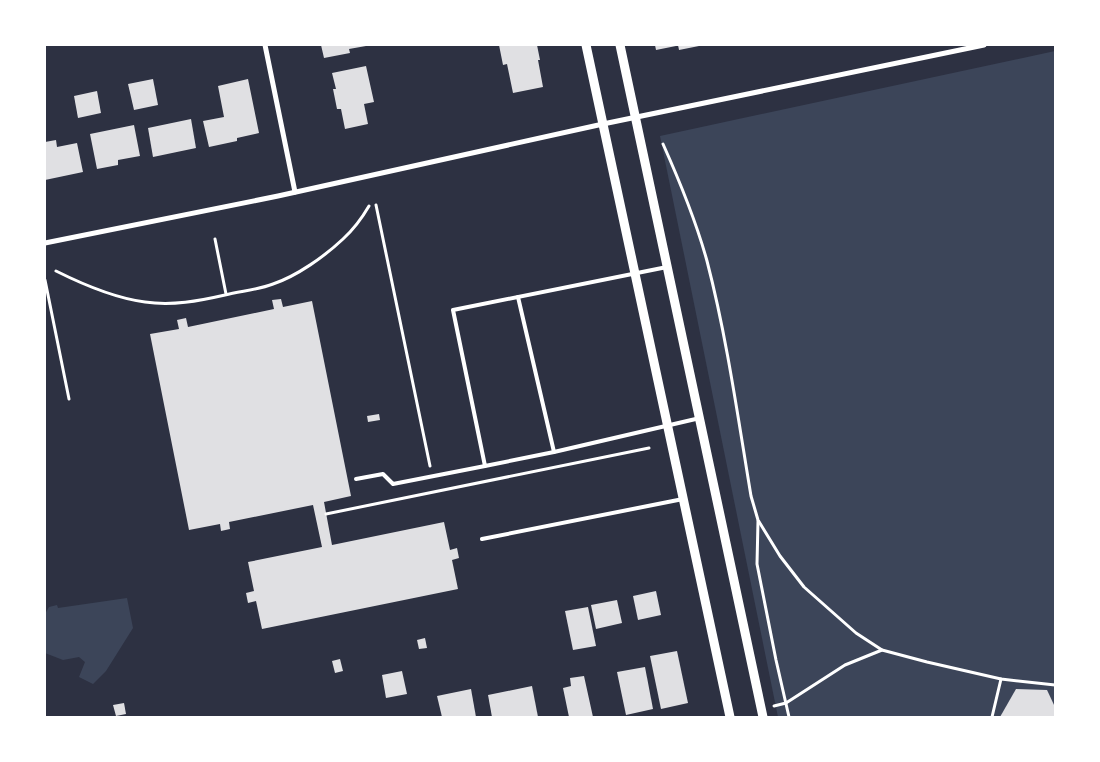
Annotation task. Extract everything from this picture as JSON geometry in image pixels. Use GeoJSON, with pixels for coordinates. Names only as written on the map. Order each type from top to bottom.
{"type":"FeatureCollection","features":[{"type":"Feature","properties":{"kind":"street"},"geometry":{"type":"LineString","coordinates":[[265,45],[295,192]]}},
{"type":"Feature","properties":{"kind":"street"},"geometry":{"type":"LineString","coordinates":[[586,45],[730,717]]}},
{"type":"Feature","properties":{"kind":"street"},"geometry":{"type":"LineString","coordinates":[[620,45],[762,714]]}},
{"type":"Feature","properties":{"kind":"street"},"geometry":{"type":"LineString","coordinates":[[45,243],[295,192],[602,124],[984,45]]}},
{"type":"Feature","properties":{"kind":"lane"},"geometry":{"type":"LineString","coordinates":[[485,466],[452,310],[667,267]]}},
{"type":"Feature","properties":{"kind":"lane"},"geometry":{"type":"LineString","coordinates":[[518,297],[554,452]]}},
{"type":"Feature","properties":{"kind":"lane"},"geometry":{"type":"LineString","coordinates":[[356,479],[383,474],[393,484],[554,452],[700,418]]}},
{"type":"Feature","properties":{"kind":"lane"},"geometry":{"type":"LineString","coordinates":[[482,539],[683,499]]}},
{"type":"Feature","properties":{"kind":"path"},"geometry":{"type":"LineString","coordinates":[[663,144],[691,209],[707,261],[721,323],[751,496],[758,520],[780,556],[804,587],[856,633],[882,650],[1001,679],[1055,685]]}},
{"type":"Feature","properties":{"kind":"path"},"geometry":{"type":"LineString","coordinates":[[376,205],[428,459]]}},
{"type":"Feature","properties":{"kind":"path"},"geometry":{"type":"LineString","coordinates":[[56,271],[80,283],[112,295],[146,302],[179,303],[207,299],[272,285],[299,272],[344,239],[359,222],[369,206]]}},
{"type":"Feature","properties":{"kind":"path"},"geometry":{"type":"LineString","coordinates":[[214,239],[226,294]]}},
{"type":"Feature","properties":{"kind":"path"},"geometry":{"type":"LineString","coordinates":[[45,280],[69,399]]}},
{"type":"Feature","properties":{"kind":"path"},"geometry":{"type":"LineString","coordinates":[[326,514],[649,448]]}},
{"type":"Feature","properties":{"kind":"path"},"geometry":{"type":"LineString","coordinates":[[758,520],[757,564],[789,717]]}},
{"type":"Feature","properties":{"kind":"path"},"geometry":{"type":"LineString","coordinates":[[762,714],[786,703],[845,665],[882,650]]}},
{"type":"Feature","properties":{"kind":"path"},"geometry":{"type":"LineString","coordinates":[[992,717],[1001,679]]}},
{"type":"Feature","properties":{"kind":"shaded area"},"geometry":{"type":"Polygon","coordinates":[[[1055,51],[1055,717],[778,717],[660,136],[1055,51]]]}},
{"type":"Feature","properties":{"kind":"shaded area"},"geometry":{"type":"Polygon","coordinates":[[[127,598],[133,628],[106,671],[93,684],[79,677],[85,662],[79,657],[63,660],[45,653],[45,614],[49,607],[57,605],[58,608],[127,598]]]}},
{"type":"Feature","properties":{"kind":"building"},"geometry":{"type":"Polygon","coordinates":[[[321,45],[366,46],[349,49],[350,53],[324,58],[321,45]]]}},
{"type":"Feature","properties":{"kind":"building"},"geometry":{"type":"Polygon","coordinates":[[[499,45],[537,45],[543,87],[513,93],[507,64],[503,65],[499,45]]]}},
{"type":"Feature","properties":{"kind":"building"},"geometry":{"type":"Polygon","coordinates":[[[655,45],[676,45],[676,46],[656,50],[655,45]]]}},
{"type":"Feature","properties":{"kind":"building"},"geometry":{"type":"Polygon","coordinates":[[[678,45],[699,45],[699,46],[679,50],[678,45]]]}},
{"type":"Feature","properties":{"kind":"building"},"geometry":{"type":"Polygon","coordinates":[[[366,66],[374,102],[364,104],[368,124],[345,129],[341,109],[337,109],[333,89],[336,89],[332,73],[366,66]]]}},
{"type":"Feature","properties":{"kind":"building"},"geometry":{"type":"Polygon","coordinates":[[[153,79],[158,105],[134,110],[128,84],[153,79]]]}},
{"type":"Feature","properties":{"kind":"building"},"geometry":{"type":"Polygon","coordinates":[[[248,79],[259,133],[237,138],[237,141],[209,147],[203,121],[224,117],[218,86],[248,79]]]}},
{"type":"Feature","properties":{"kind":"building"},"geometry":{"type":"Polygon","coordinates":[[[97,91],[101,113],[78,118],[74,96],[97,91]]]}},
{"type":"Feature","properties":{"kind":"building"},"geometry":{"type":"Polygon","coordinates":[[[191,119],[196,148],[153,157],[148,128],[191,119]]]}},
{"type":"Feature","properties":{"kind":"building"},"geometry":{"type":"Polygon","coordinates":[[[134,125],[140,156],[118,160],[118,165],[97,169],[90,134],[134,125]]]}},
{"type":"Feature","properties":{"kind":"building"},"geometry":{"type":"Polygon","coordinates":[[[56,140],[57,147],[77,143],[83,172],[45,180],[45,142],[56,140]]]}},
{"type":"Feature","properties":{"kind":"building"},"geometry":{"type":"Polygon","coordinates":[[[281,299],[283,307],[312,301],[351,496],[324,502],[332,545],[444,522],[450,550],[457,548],[459,558],[452,560],[458,589],[262,629],[256,601],[248,603],[246,593],[254,591],[248,562],[322,547],[313,505],[229,522],[230,529],[221,531],[220,524],[189,530],[150,334],[179,329],[177,320],[186,318],[188,327],[274,309],[272,300],[281,299]]]}},
{"type":"Feature","properties":{"kind":"building"},"geometry":{"type":"Polygon","coordinates":[[[379,414],[380,420],[368,422],[367,416],[379,414]]]}},
{"type":"Feature","properties":{"kind":"building"},"geometry":{"type":"Polygon","coordinates":[[[656,591],[661,615],[638,620],[633,596],[656,591]]]}},
{"type":"Feature","properties":{"kind":"building"},"geometry":{"type":"Polygon","coordinates":[[[617,600],[622,623],[596,629],[591,605],[617,600]]]}},
{"type":"Feature","properties":{"kind":"building"},"geometry":{"type":"Polygon","coordinates":[[[588,607],[596,646],[573,650],[565,611],[588,607]]]}},
{"type":"Feature","properties":{"kind":"building"},"geometry":{"type":"Polygon","coordinates":[[[425,638],[427,648],[419,649],[417,640],[425,638]]]}},
{"type":"Feature","properties":{"kind":"building"},"geometry":{"type":"Polygon","coordinates":[[[677,651],[688,703],[661,709],[650,656],[677,651]]]}},
{"type":"Feature","properties":{"kind":"building"},"geometry":{"type":"Polygon","coordinates":[[[340,659],[343,671],[335,673],[332,661],[340,659]]]}},
{"type":"Feature","properties":{"kind":"building"},"geometry":{"type":"Polygon","coordinates":[[[645,667],[653,709],[626,715],[617,672],[645,667]]]}},
{"type":"Feature","properties":{"kind":"building"},"geometry":{"type":"Polygon","coordinates":[[[402,671],[407,694],[386,698],[382,675],[402,671]]]}},
{"type":"Feature","properties":{"kind":"building"},"geometry":{"type":"Polygon","coordinates":[[[584,676],[593,717],[569,717],[563,688],[571,686],[570,678],[584,676]]]}},
{"type":"Feature","properties":{"kind":"building"},"geometry":{"type":"Polygon","coordinates":[[[532,686],[538,717],[492,717],[488,695],[532,686]]]}},
{"type":"Feature","properties":{"kind":"building"},"geometry":{"type":"Polygon","coordinates":[[[471,689],[476,717],[442,717],[437,696],[471,689]]]}},
{"type":"Feature","properties":{"kind":"building"},"geometry":{"type":"Polygon","coordinates":[[[1016,689],[1047,690],[1055,707],[1055,717],[1000,717],[1016,689]]]}},
{"type":"Feature","properties":{"kind":"building"},"geometry":{"type":"Polygon","coordinates":[[[124,703],[126,714],[116,716],[113,705],[124,703]]]}}]}
